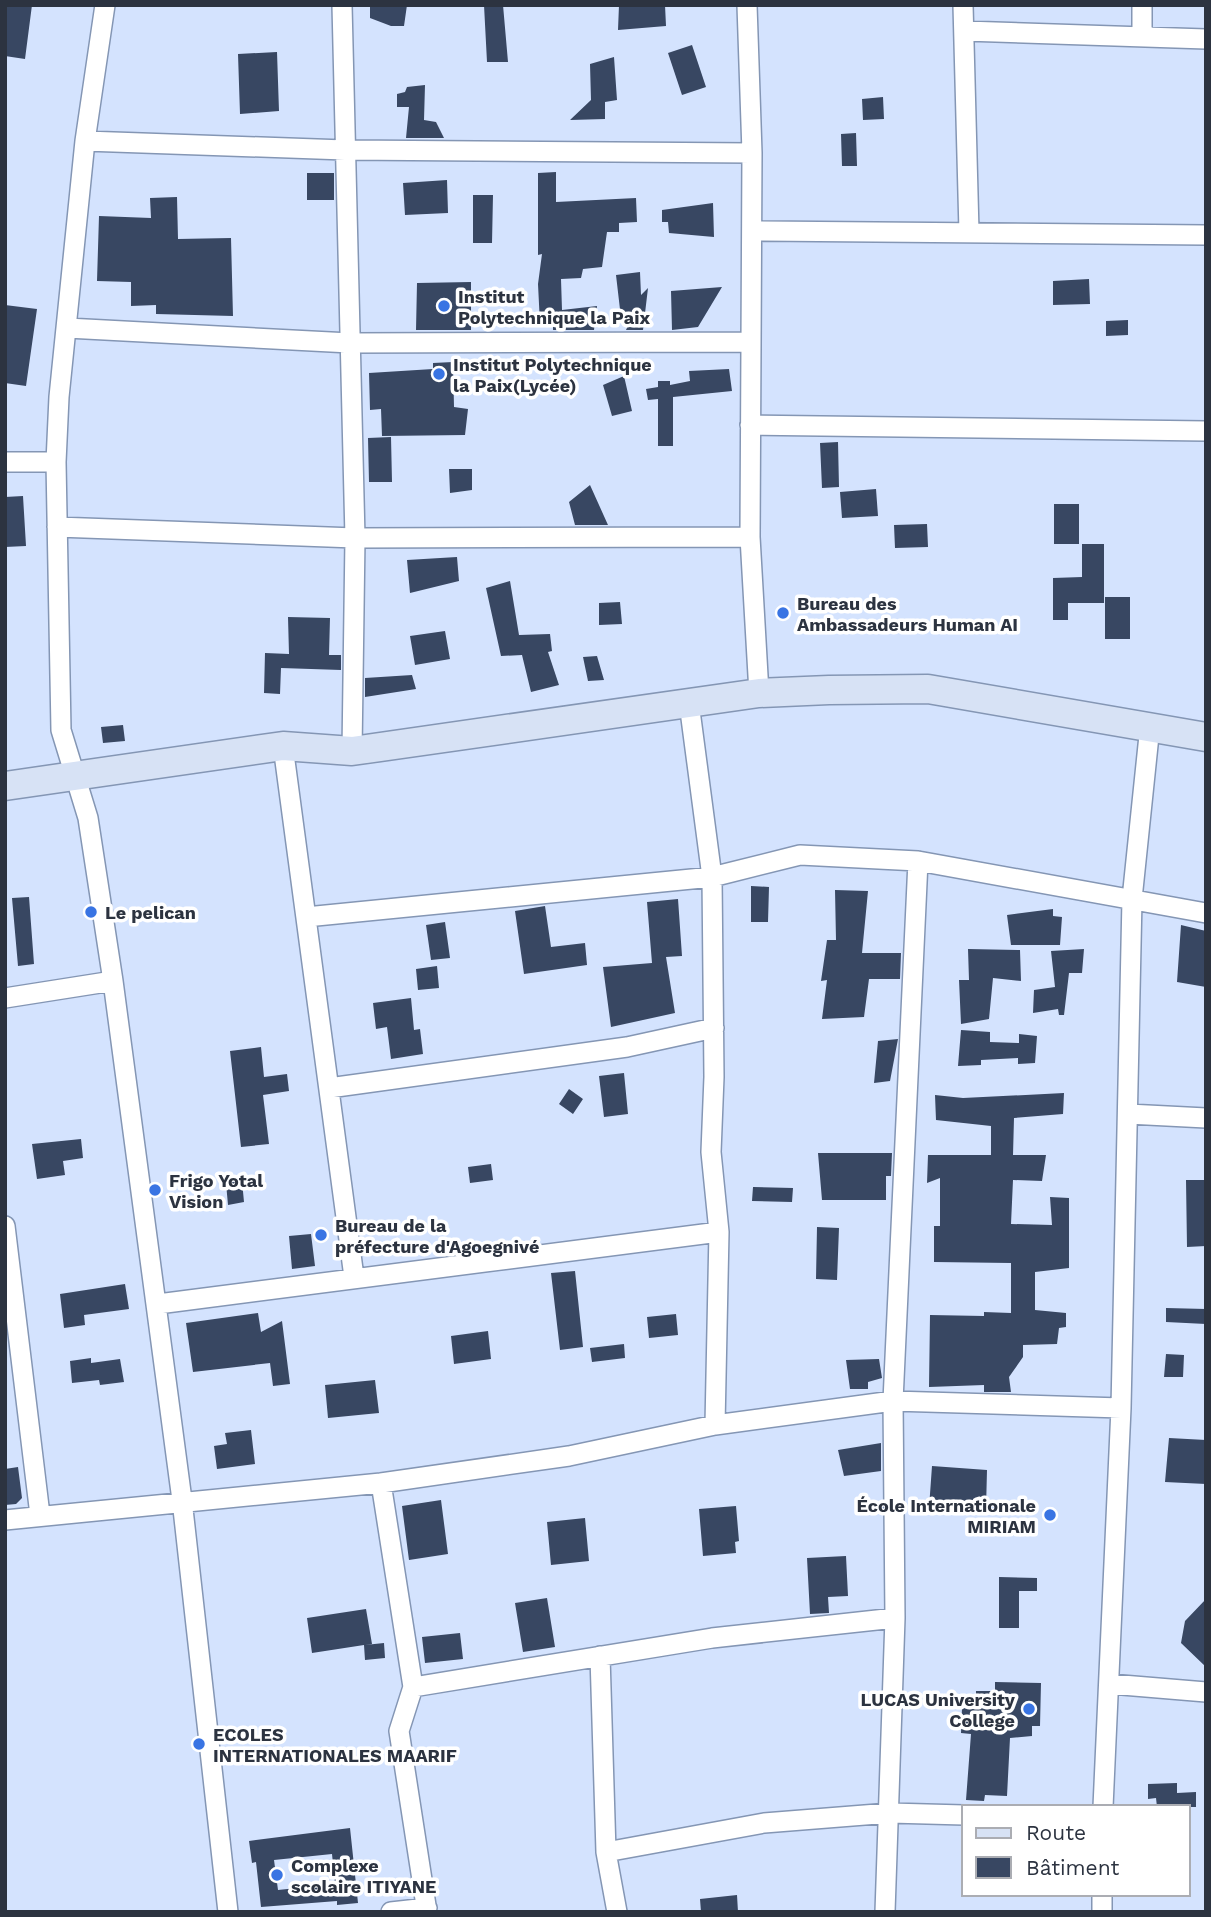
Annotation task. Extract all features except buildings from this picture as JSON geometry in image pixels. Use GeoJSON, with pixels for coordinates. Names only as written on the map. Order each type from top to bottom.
{"type":"FeatureCollection","features":[{"type":"Feature","properties":{"kind":"street"},"geometry":{"type":"LineString","coordinates":[[105,5],[85,141],[56,461],[61,730],[88,818],[113,981],[158,1304],[228,1912]]}},
{"type":"Feature","properties":{"kind":"street"},"geometry":{"type":"LineString","coordinates":[[342,5],[355,538],[352,751]]}},
{"type":"Feature","properties":{"kind":"street"},"geometry":{"type":"LineString","coordinates":[[747,5],[752,153],[750,537],[759,693]]}},
{"type":"Feature","properties":{"kind":"street"},"geometry":{"type":"LineString","coordinates":[[963,5],[969,233]]}},
{"type":"Feature","properties":{"kind":"street"},"geometry":{"type":"LineString","coordinates":[[1142,5],[1142,37]]}},
{"type":"Feature","properties":{"kind":"street"},"geometry":{"type":"LineString","coordinates":[[965,31],[1206,39]]}},
{"type":"Feature","properties":{"kind":"street"},"geometry":{"type":"LineString","coordinates":[[85,141],[345,150],[752,153]]}},
{"type":"Feature","properties":{"kind":"street"},"geometry":{"type":"LineString","coordinates":[[752,231],[1206,235]]}},
{"type":"Feature","properties":{"kind":"street"},"geometry":{"type":"LineString","coordinates":[[67,328],[350,343],[750,342]]}},
{"type":"Feature","properties":{"kind":"street"},"geometry":{"type":"LineString","coordinates":[[750,425],[1206,431]]}},
{"type":"Feature","properties":{"kind":"street"},"geometry":{"type":"LineString","coordinates":[[5,462],[56,461]]}},
{"type":"Feature","properties":{"kind":"street"},"geometry":{"type":"LineString","coordinates":[[57,527],[355,538],[750,537]]}},
{"type":"Feature","properties":{"kind":"street"},"geometry":{"type":"LineString","coordinates":[[5,786],[284,746],[352,751],[759,693],[928,689],[1206,737]]}},
{"type":"Feature","properties":{"kind":"street"},"geometry":{"type":"LineString","coordinates":[[689,703],[712,877],[714,1028],[711,1152],[719,1232],[715,1425]]}},
{"type":"Feature","properties":{"kind":"street"},"geometry":{"type":"LineString","coordinates":[[1103,1805],[1121,1408],[1132,899],[1150,726]]}},
{"type":"Feature","properties":{"kind":"street"},"geometry":{"type":"LineString","coordinates":[[284,746],[354,1276]]}},
{"type":"Feature","properties":{"kind":"street"},"geometry":{"type":"LineString","coordinates":[[306,917],[712,877],[800,855],[918,861],[1206,913]]}},
{"type":"Feature","properties":{"kind":"street"},"geometry":{"type":"LineString","coordinates":[[885,1912],[895,1618],[893,1401],[918,861]]}},
{"type":"Feature","properties":{"kind":"street"},"geometry":{"type":"LineString","coordinates":[[5,998],[113,981]]}},
{"type":"Feature","properties":{"kind":"street"},"geometry":{"type":"LineString","coordinates":[[329,1088],[627,1047],[714,1028]]}},
{"type":"Feature","properties":{"kind":"street"},"geometry":{"type":"LineString","coordinates":[[1128,1114],[1206,1118]]}},
{"type":"Feature","properties":{"kind":"street"},"geometry":{"type":"LineString","coordinates":[[5,1226],[40,1515]]}},
{"type":"Feature","properties":{"kind":"street"},"geometry":{"type":"LineString","coordinates":[[158,1304],[354,1276],[719,1232]]}},
{"type":"Feature","properties":{"kind":"street"},"geometry":{"type":"LineString","coordinates":[[5,1520],[182,1500],[381,1483],[569,1456],[715,1425],[893,1401],[1121,1408]]}},
{"type":"Feature","properties":{"kind":"street"},"geometry":{"type":"LineString","coordinates":[[381,1483],[412,1688],[399,1731],[427,1910],[391,1912]]}},
{"type":"Feature","properties":{"kind":"street"},"geometry":{"type":"LineString","coordinates":[[412,1688],[712,1638],[895,1618]]}},
{"type":"Feature","properties":{"kind":"street"},"geometry":{"type":"LineString","coordinates":[[600,1656],[606,1852],[617,1912]]}},
{"type":"Feature","properties":{"kind":"street"},"geometry":{"type":"LineString","coordinates":[[1110,1684],[1206,1692]]}},
{"type":"Feature","properties":{"kind":"street"},"geometry":{"type":"LineString","coordinates":[[606,1852],[764,1823],[890,1814],[962,1815]]}},
{"type":"Feature","properties":{"kind":"place","name":"Institut Polytechnique la Paix"},"geometry":{"type":"Point","coordinates":[444,306]}},
{"type":"Feature","properties":{"kind":"place","name":"Institut Polytechnique la Paix(Lycée)"},"geometry":{"type":"Point","coordinates":[439,374]}},
{"type":"Feature","properties":{"kind":"place","name":"Bureau des Ambassadeurs Human AI"},"geometry":{"type":"Point","coordinates":[783,613]}},
{"type":"Feature","properties":{"kind":"place","name":"Le pelican"},"geometry":{"type":"Point","coordinates":[91,912]}},
{"type":"Feature","properties":{"kind":"place","name":"Frigo Yotal Vision"},"geometry":{"type":"Point","coordinates":[155,1190]}},
{"type":"Feature","properties":{"kind":"place","name":"Bureau de la préfecture d'Agoegnivé"},"geometry":{"type":"Point","coordinates":[321,1235]}},
{"type":"Feature","properties":{"kind":"place","name":"École Internationale MIRIAM"},"geometry":{"type":"Point","coordinates":[1050,1515]}},
{"type":"Feature","properties":{"kind":"place","name":"LUCAS University College"},"geometry":{"type":"Point","coordinates":[1029,1709]}},
{"type":"Feature","properties":{"kind":"place","name":"ECOLES INTERNATIONALES MAARIF"},"geometry":{"type":"Point","coordinates":[199,1744]}},
{"type":"Feature","properties":{"kind":"place","name":"Complexe scolaire ITIYANE"},"geometry":{"type":"Point","coordinates":[277,1875]}}]}
